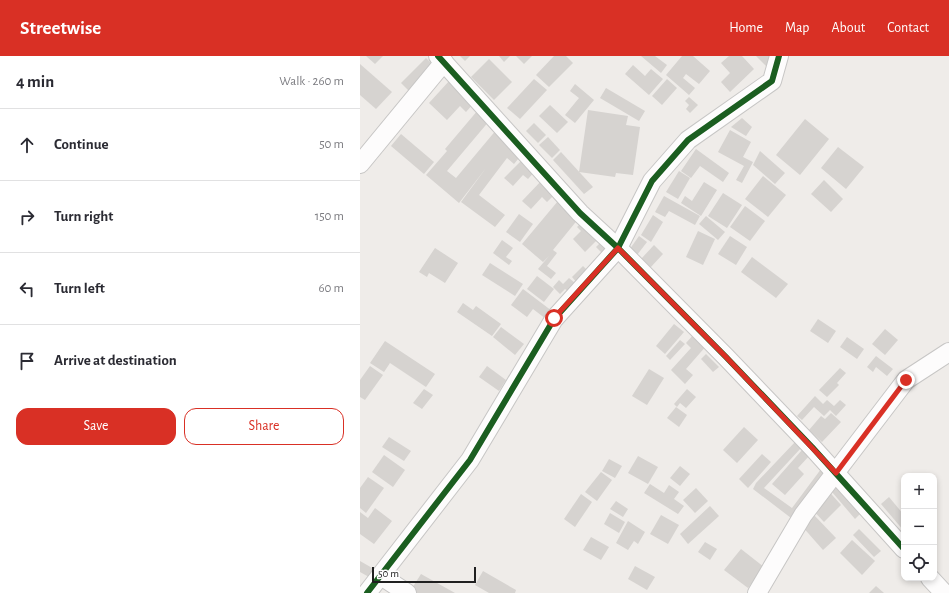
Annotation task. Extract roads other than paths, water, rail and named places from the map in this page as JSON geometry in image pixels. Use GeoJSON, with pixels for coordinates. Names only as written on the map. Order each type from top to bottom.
{"type":"FeatureCollection","features":[{"type":"Feature","properties":{"kind":"street"},"geometry":{"type":"LineString","coordinates":[[367,593],[470,460],[554,318],[618,248],[652,181],[688,140],[772,81],[779,56]]}},
{"type":"Feature","properties":{"kind":"street"},"geometry":{"type":"LineString","coordinates":[[360,164],[441,59],[580,213],[618,248],[726,357],[836,473],[901,546]]}},
{"type":"Feature","properties":{"kind":"street"},"geometry":{"type":"LineString","coordinates":[[757,593],[803,515],[906,380],[949,352]]}},
{"type":"Feature","properties":{"kind":"street"},"geometry":{"type":"LineString","coordinates":[[381,576],[407,593]]}},
{"type":"Feature","properties":{"kind":"street"},"geometry":{"type":"LineString","coordinates":[[933,581],[944,593]]}}]}
